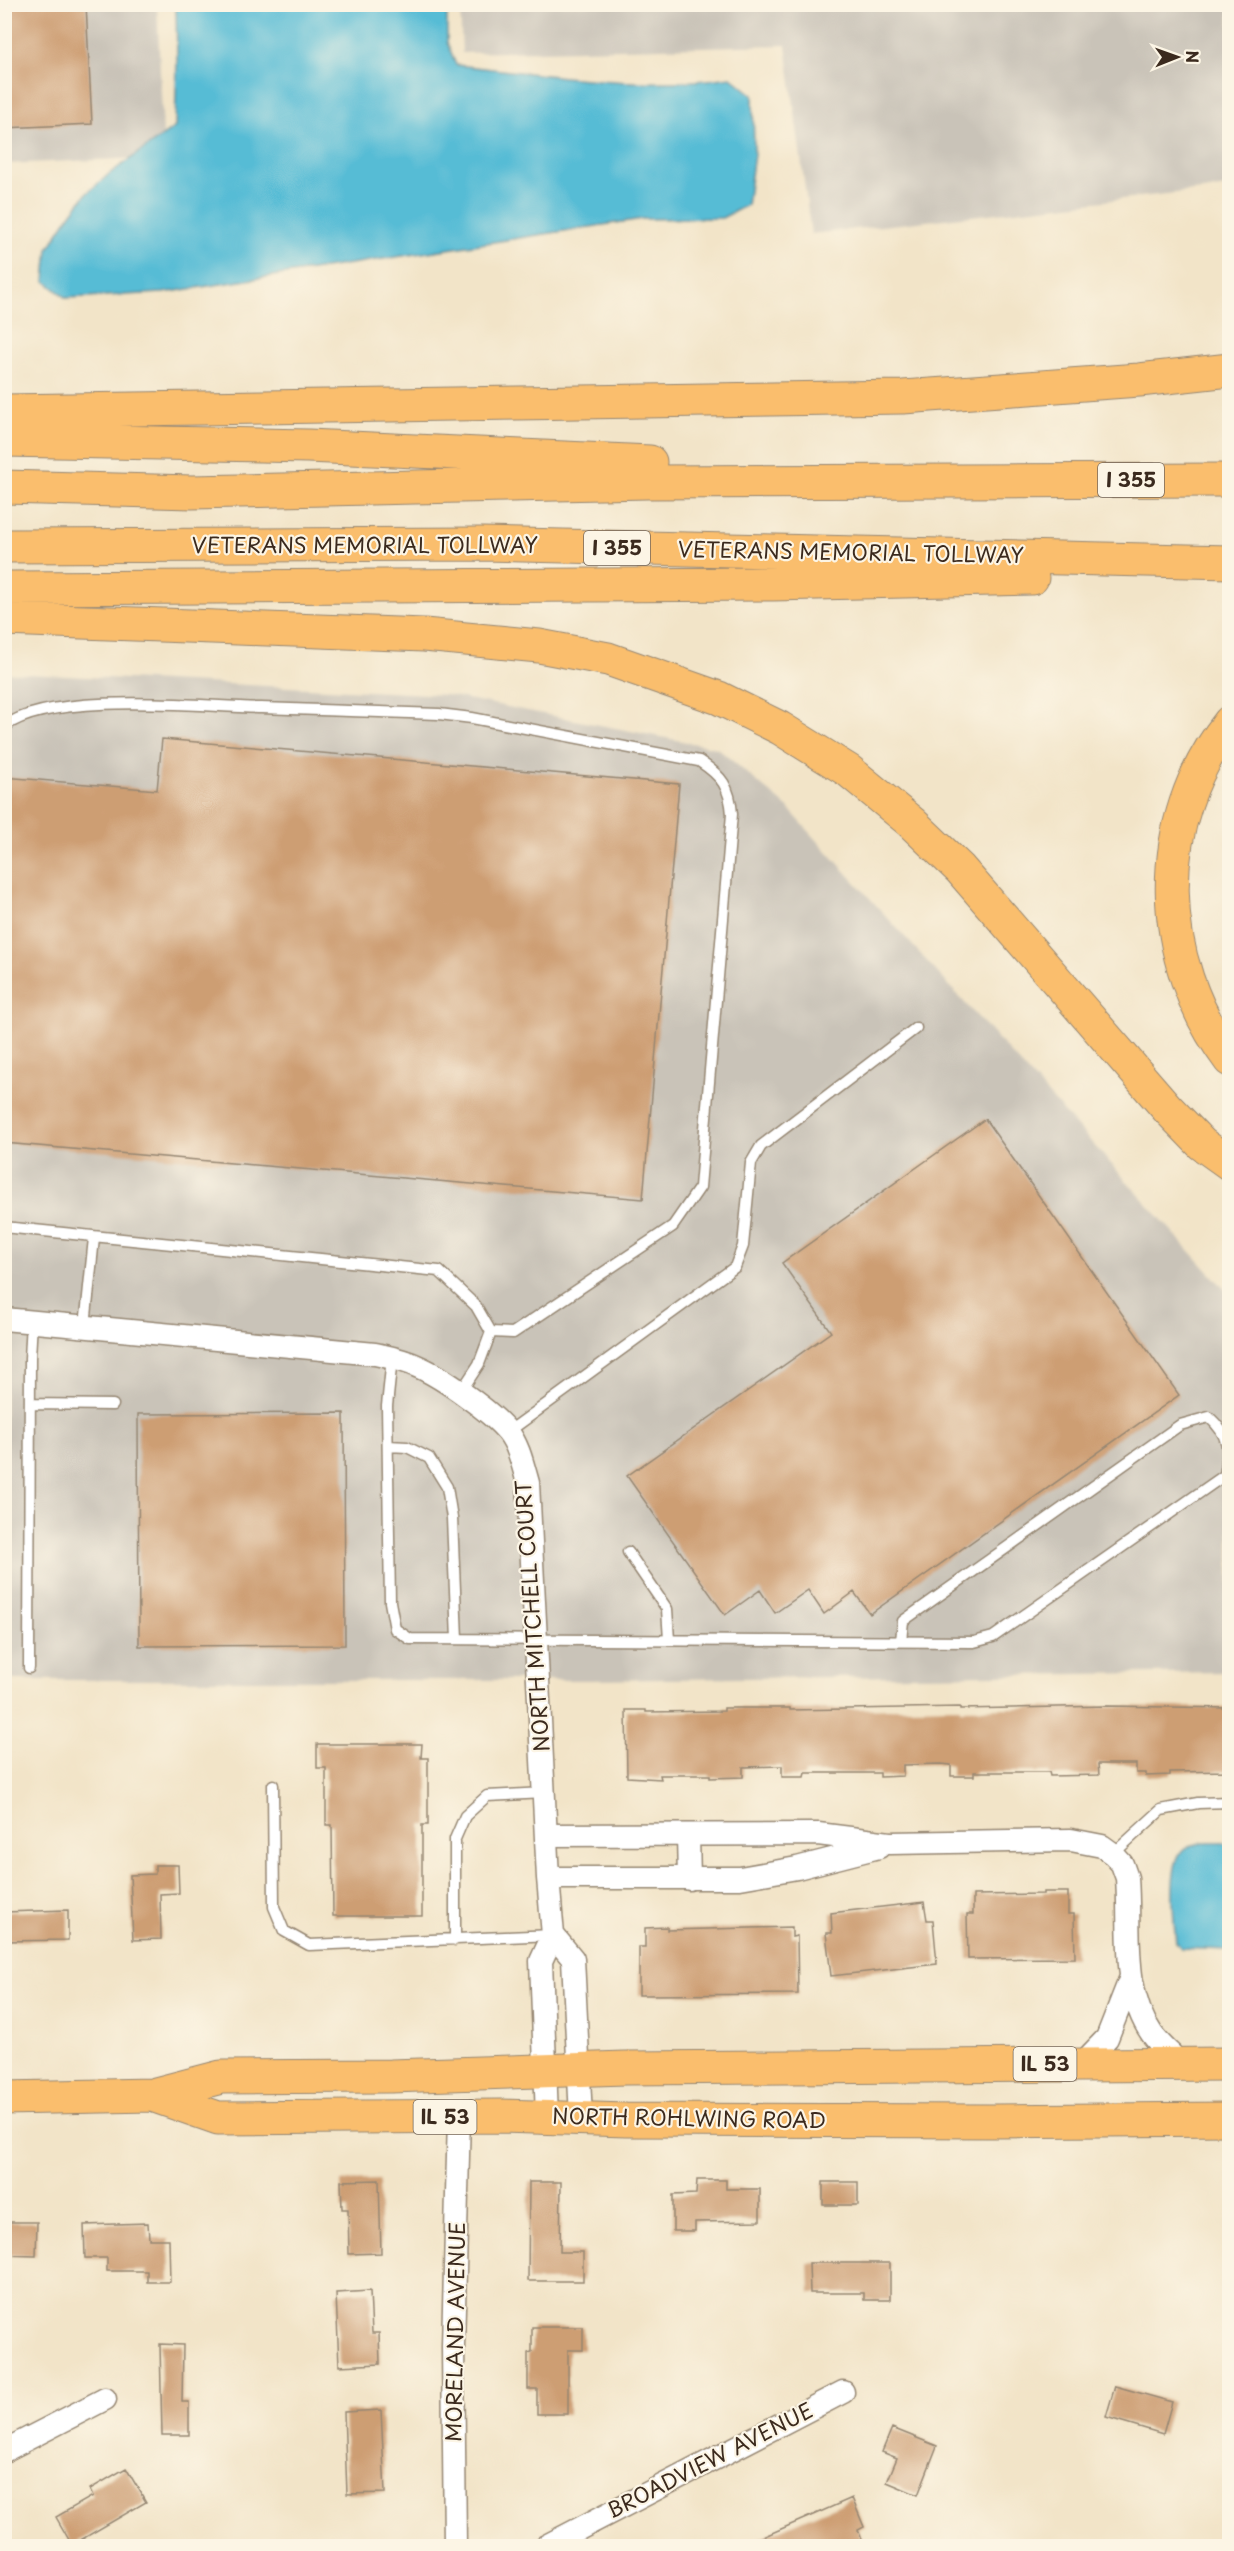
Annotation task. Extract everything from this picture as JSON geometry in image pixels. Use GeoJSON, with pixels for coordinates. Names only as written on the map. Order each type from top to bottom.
{"type":"FeatureCollection","features":[{"type":"Feature","properties":{"kind":"main road"},"geometry":{"type":"LineString","coordinates":[[4,411],[903,397],[1139,380],[1230,370]]}},
{"type":"Feature","properties":{"kind":"main road"},"geometry":{"type":"LineString","coordinates":[[4,440],[308,446],[1032,481]]}},
{"type":"Feature","properties":{"kind":"main road","name":"I 355"},"geometry":{"type":"LineString","coordinates":[[4,487],[192,492],[647,482],[1230,480]]}},
{"type":"Feature","properties":{"kind":"main road","name":"VETERANS MEMORIAL TOLLWAY"},"geometry":{"type":"LineString","coordinates":[[4,546],[482,544],[1230,562]]}},
{"type":"Feature","properties":{"kind":"main road"},"geometry":{"type":"LineString","coordinates":[[4,588],[762,584],[1230,574]]}},
{"type":"Feature","properties":{"kind":"main road"},"geometry":{"type":"LineString","coordinates":[[4,619],[412,635],[540,646],[609,659],[719,698],[780,728],[849,771],[911,822],[960,869],[1167,1108],[1202,1143],[1230,1164]]}},
{"type":"Feature","properties":{"kind":"main road"},"geometry":{"type":"LineString","coordinates":[[1230,722],[1204,759],[1188,796],[1173,854],[1171,892],[1172,920],[1186,980],[1199,1012],[1230,1060]]}},
{"type":"Feature","properties":{"kind":"main road","name":"NORTH ROHLWING ROAD"},"geometry":{"type":"LineString","coordinates":[[4,2098],[152,2095],[221,2077],[391,2076],[545,2070],[1230,2064]]}},
{"type":"Feature","properties":{"kind":"main road","name":"NORTH ROHLWING ROAD"},"geometry":{"type":"LineString","coordinates":[[152,2095],[218,2118],[581,2117],[638,2120],[914,2121],[1230,2119]]}},
{"type":"Feature","properties":{"kind":"street","name":"NORTH MITCHELL COURT"},"geometry":{"type":"LineString","coordinates":[[4,1319],[375,1354],[419,1366],[488,1412],[508,1432],[520,1455],[528,1483],[548,1878],[553,1935],[541,1961],[547,2117]]}},
{"type":"Feature","properties":{"kind":"street"},"geometry":{"type":"LineString","coordinates":[[546,1835],[818,1834],[890,1844],[1071,1840],[1102,1846],[1122,1864],[1127,1878],[1131,1977],[1139,2006],[1150,2032],[1181,2064]]}},
{"type":"Feature","properties":{"kind":"street"},"geometry":{"type":"LineString","coordinates":[[688,1835],[689,1879]]}},
{"type":"Feature","properties":{"kind":"street"},"geometry":{"type":"LineString","coordinates":[[548,1878],[740,1878],[890,1844]]}},
{"type":"Feature","properties":{"kind":"street"},"geometry":{"type":"LineString","coordinates":[[553,1935],[573,1959],[581,2117]]}},
{"type":"Feature","properties":{"kind":"street"},"geometry":{"type":"LineString","coordinates":[[1082,2064],[1107,2038],[1131,1977]]}},
{"type":"Feature","properties":{"kind":"street","name":"MORELAND AVENUE"},"geometry":{"type":"LineString","coordinates":[[455,2547],[453,2346],[459,2117]]}},
{"type":"Feature","properties":{"kind":"street","name":"BROADVIEW AVENUE"},"geometry":{"type":"LineString","coordinates":[[546,2547],[843,2392]]}},
{"type":"Feature","properties":{"kind":"street"},"geometry":{"type":"LineString","coordinates":[[4,2451],[105,2399]]}},
{"type":"Feature","properties":{"kind":"lane"},"geometry":{"type":"LineString","coordinates":[[4,727],[24,716],[46,710],[108,704],[439,714],[472,718],[699,761],[718,773],[731,796],[732,814],[700,1187],[673,1226],[513,1333],[491,1332]]}},
{"type":"Feature","properties":{"kind":"lane"},"geometry":{"type":"LineString","coordinates":[[508,1432],[735,1267],[743,1246],[751,1163],[760,1146],[916,1028]]}},
{"type":"Feature","properties":{"kind":"lane"},"geometry":{"type":"LineString","coordinates":[[4,1227],[94,1238],[439,1271],[476,1306],[491,1332]]}},
{"type":"Feature","properties":{"kind":"lane"},"geometry":{"type":"LineString","coordinates":[[85,1326],[94,1238]]}},
{"type":"Feature","properties":{"kind":"lane"},"geometry":{"type":"LineString","coordinates":[[29,1668],[32,1321]]}},
{"type":"Feature","properties":{"kind":"lane"},"geometry":{"type":"LineString","coordinates":[[460,1393],[479,1364],[491,1332]]}},
{"type":"Feature","properties":{"kind":"lane"},"geometry":{"type":"LineString","coordinates":[[392,1358],[387,1406],[390,1602],[395,1629],[410,1640],[974,1642],[993,1637],[1225,1475],[1229,1454],[1222,1429],[1209,1417],[1180,1425],[903,1621],[901,1641]]}},
{"type":"Feature","properties":{"kind":"lane"},"geometry":{"type":"LineString","coordinates":[[30,1404],[113,1405]]}},
{"type":"Feature","properties":{"kind":"lane"},"geometry":{"type":"LineString","coordinates":[[388,1446],[407,1447],[429,1458],[447,1487],[452,1518],[457,1639]]}},
{"type":"Feature","properties":{"kind":"lane"},"geometry":{"type":"LineString","coordinates":[[628,1552],[667,1609],[669,1640]]}},
{"type":"Feature","properties":{"kind":"lane"},"geometry":{"type":"LineString","coordinates":[[273,1785],[274,1907],[284,1931],[309,1945],[553,1935]]}},
{"type":"Feature","properties":{"kind":"lane"},"geometry":{"type":"LineString","coordinates":[[455,1940],[455,1839],[465,1816],[487,1796],[544,1793]]}},
{"type":"Feature","properties":{"kind":"lane"},"geometry":{"type":"LineString","coordinates":[[1113,1854],[1161,1810],[1198,1803],[1230,1802]]}},
{"type":"Feature","properties":{"kind":"shaded area"},"geometry":{"type":"Polygon","coordinates":[[[4,5],[157,5],[164,157],[5,164],[4,5]]]}},
{"type":"Feature","properties":{"kind":"shaded area"},"geometry":{"type":"Polygon","coordinates":[[[460,5],[1229,5],[1229,187],[811,234],[786,45],[462,53],[460,5]]]}},
{"type":"Feature","properties":{"kind":"shaded area"},"geometry":{"type":"Polygon","coordinates":[[[5,673],[447,695],[717,748],[787,807],[1229,1294],[1229,1672],[590,1680],[5,1680],[5,673]]]}},
{"type":"Feature","properties":{"kind":"water"},"geometry":{"type":"Polygon","coordinates":[[[176,5],[447,5],[447,42],[456,65],[628,82],[697,81],[731,77],[753,95],[754,154],[747,205],[722,218],[642,219],[163,293],[66,298],[45,281],[48,249],[86,194],[109,174],[175,127],[176,5]]]}},
{"type":"Feature","properties":{"kind":"water"},"geometry":{"type":"Polygon","coordinates":[[[1229,1843],[1229,1950],[1181,1948],[1176,1942],[1173,1890],[1176,1863],[1180,1853],[1187,1847],[1197,1844],[1229,1843]]]}},
{"type":"Feature","properties":{"kind":"building"},"geometry":{"type":"Polygon","coordinates":[[[4,4],[86,4],[92,124],[4,128],[4,4]]]}},
{"type":"Feature","properties":{"kind":"building"},"geometry":{"type":"Polygon","coordinates":[[[162,739],[679,784],[643,1199],[4,1143],[4,777],[157,790],[162,739]]]}},
{"type":"Feature","properties":{"kind":"building"},"geometry":{"type":"Polygon","coordinates":[[[985,1119],[1179,1395],[870,1614],[854,1592],[824,1614],[808,1590],[775,1613],[760,1590],[725,1615],[627,1476],[831,1332],[782,1263],[985,1119]]]}},
{"type":"Feature","properties":{"kind":"building"},"geometry":{"type":"Polygon","coordinates":[[[344,1413],[345,1645],[139,1646],[138,1414],[344,1413]]]}},
{"type":"Feature","properties":{"kind":"building"},"geometry":{"type":"Polygon","coordinates":[[[1108,1706],[1230,1708],[1230,1771],[1170,1772],[1170,1775],[1146,1776],[1146,1773],[1136,1773],[1136,1764],[1098,1764],[1099,1775],[1050,1776],[1049,1772],[974,1772],[974,1776],[951,1776],[951,1765],[941,1764],[903,1765],[903,1776],[880,1777],[880,1773],[805,1773],[804,1777],[782,1777],[782,1766],[743,1767],[743,1777],[660,1775],[661,1779],[627,1777],[626,1710],[646,1710],[646,1712],[724,1711],[724,1708],[790,1708],[790,1710],[1108,1706]]]}},
{"type":"Feature","properties":{"kind":"building"},"geometry":{"type":"Polygon","coordinates":[[[317,1744],[422,1744],[421,1758],[428,1758],[428,1825],[422,1825],[422,1916],[333,1916],[332,1825],[326,1825],[326,1768],[317,1768],[317,1744]]]}},
{"type":"Feature","properties":{"kind":"building"},"geometry":{"type":"Polygon","coordinates":[[[155,1865],[178,1865],[179,1893],[160,1894],[161,1939],[133,1940],[130,1875],[155,1874],[155,1865]]]}},
{"type":"Feature","properties":{"kind":"building"},"geometry":{"type":"Polygon","coordinates":[[[1043,1892],[1068,1892],[1068,1914],[1074,1914],[1075,1958],[968,1959],[967,1914],[973,1914],[973,1895],[1043,1894],[1043,1892]]]}},
{"type":"Feature","properties":{"kind":"building"},"geometry":{"type":"Polygon","coordinates":[[[924,1902],[927,1920],[933,1920],[937,1964],[831,1976],[826,1933],[832,1933],[831,1913],[924,1902]]]}},
{"type":"Feature","properties":{"kind":"building"},"geometry":{"type":"Polygon","coordinates":[[[68,1910],[68,1940],[4,1941],[4,1912],[68,1910]]]}},
{"type":"Feature","properties":{"kind":"building"},"geometry":{"type":"Polygon","coordinates":[[[667,1927],[667,1930],[792,1927],[792,1937],[797,1936],[798,1994],[639,1995],[639,1947],[645,1947],[645,1928],[667,1927]]]}},
{"type":"Feature","properties":{"kind":"building"},"geometry":{"type":"Polygon","coordinates":[[[379,2180],[381,2253],[349,2254],[348,2209],[342,2209],[341,2181],[379,2180]]]}},
{"type":"Feature","properties":{"kind":"building"},"geometry":{"type":"Polygon","coordinates":[[[697,2180],[726,2180],[726,2189],[760,2189],[760,2221],[695,2222],[695,2231],[673,2231],[673,2195],[696,2194],[697,2180]]]}},
{"type":"Feature","properties":{"kind":"building"},"geometry":{"type":"Polygon","coordinates":[[[529,2182],[561,2182],[560,2252],[583,2252],[583,2281],[528,2281],[529,2182]]]}},
{"type":"Feature","properties":{"kind":"building"},"geometry":{"type":"Polygon","coordinates":[[[823,2182],[858,2182],[858,2205],[823,2205],[823,2182]]]}},
{"type":"Feature","properties":{"kind":"building"},"geometry":{"type":"Polygon","coordinates":[[[4,2222],[37,2222],[36,2256],[4,2255],[4,2222]]]}},
{"type":"Feature","properties":{"kind":"building"},"geometry":{"type":"Polygon","coordinates":[[[148,2223],[149,2239],[169,2239],[170,2282],[147,2282],[147,2271],[107,2271],[107,2258],[85,2258],[84,2225],[148,2223]]]}},
{"type":"Feature","properties":{"kind":"building"},"geometry":{"type":"Polygon","coordinates":[[[809,2263],[890,2263],[890,2300],[864,2300],[864,2293],[810,2293],[809,2263]]]}},
{"type":"Feature","properties":{"kind":"building"},"geometry":{"type":"Polygon","coordinates":[[[370,2291],[372,2333],[379,2333],[380,2364],[339,2366],[336,2293],[370,2291]]]}},
{"type":"Feature","properties":{"kind":"building"},"geometry":{"type":"Polygon","coordinates":[[[532,2327],[583,2327],[583,2350],[568,2350],[568,2414],[537,2414],[537,2389],[528,2389],[528,2353],[532,2352],[532,2327]]]}},
{"type":"Feature","properties":{"kind":"building"},"geometry":{"type":"Polygon","coordinates":[[[160,2344],[183,2345],[182,2402],[189,2402],[189,2435],[162,2435],[160,2344]]]}},
{"type":"Feature","properties":{"kind":"building"},"geometry":{"type":"Polygon","coordinates":[[[1115,2386],[1172,2402],[1163,2434],[1106,2417],[1115,2386]]]}},
{"type":"Feature","properties":{"kind":"building"},"geometry":{"type":"Polygon","coordinates":[[[381,2410],[385,2493],[347,2494],[344,2412],[381,2410]]]}},
{"type":"Feature","properties":{"kind":"building"},"geometry":{"type":"Polygon","coordinates":[[[892,2428],[937,2446],[918,2495],[887,2482],[897,2458],[882,2452],[892,2428]]]}},
{"type":"Feature","properties":{"kind":"building"},"geometry":{"type":"Polygon","coordinates":[[[126,2468],[146,2502],[72,2545],[56,2517],[93,2496],[90,2489],[126,2468]]]}},
{"type":"Feature","properties":{"kind":"building"},"geometry":{"type":"Polygon","coordinates":[[[852,2498],[864,2527],[858,2530],[865,2547],[740,2547],[852,2498]]]}}]}
